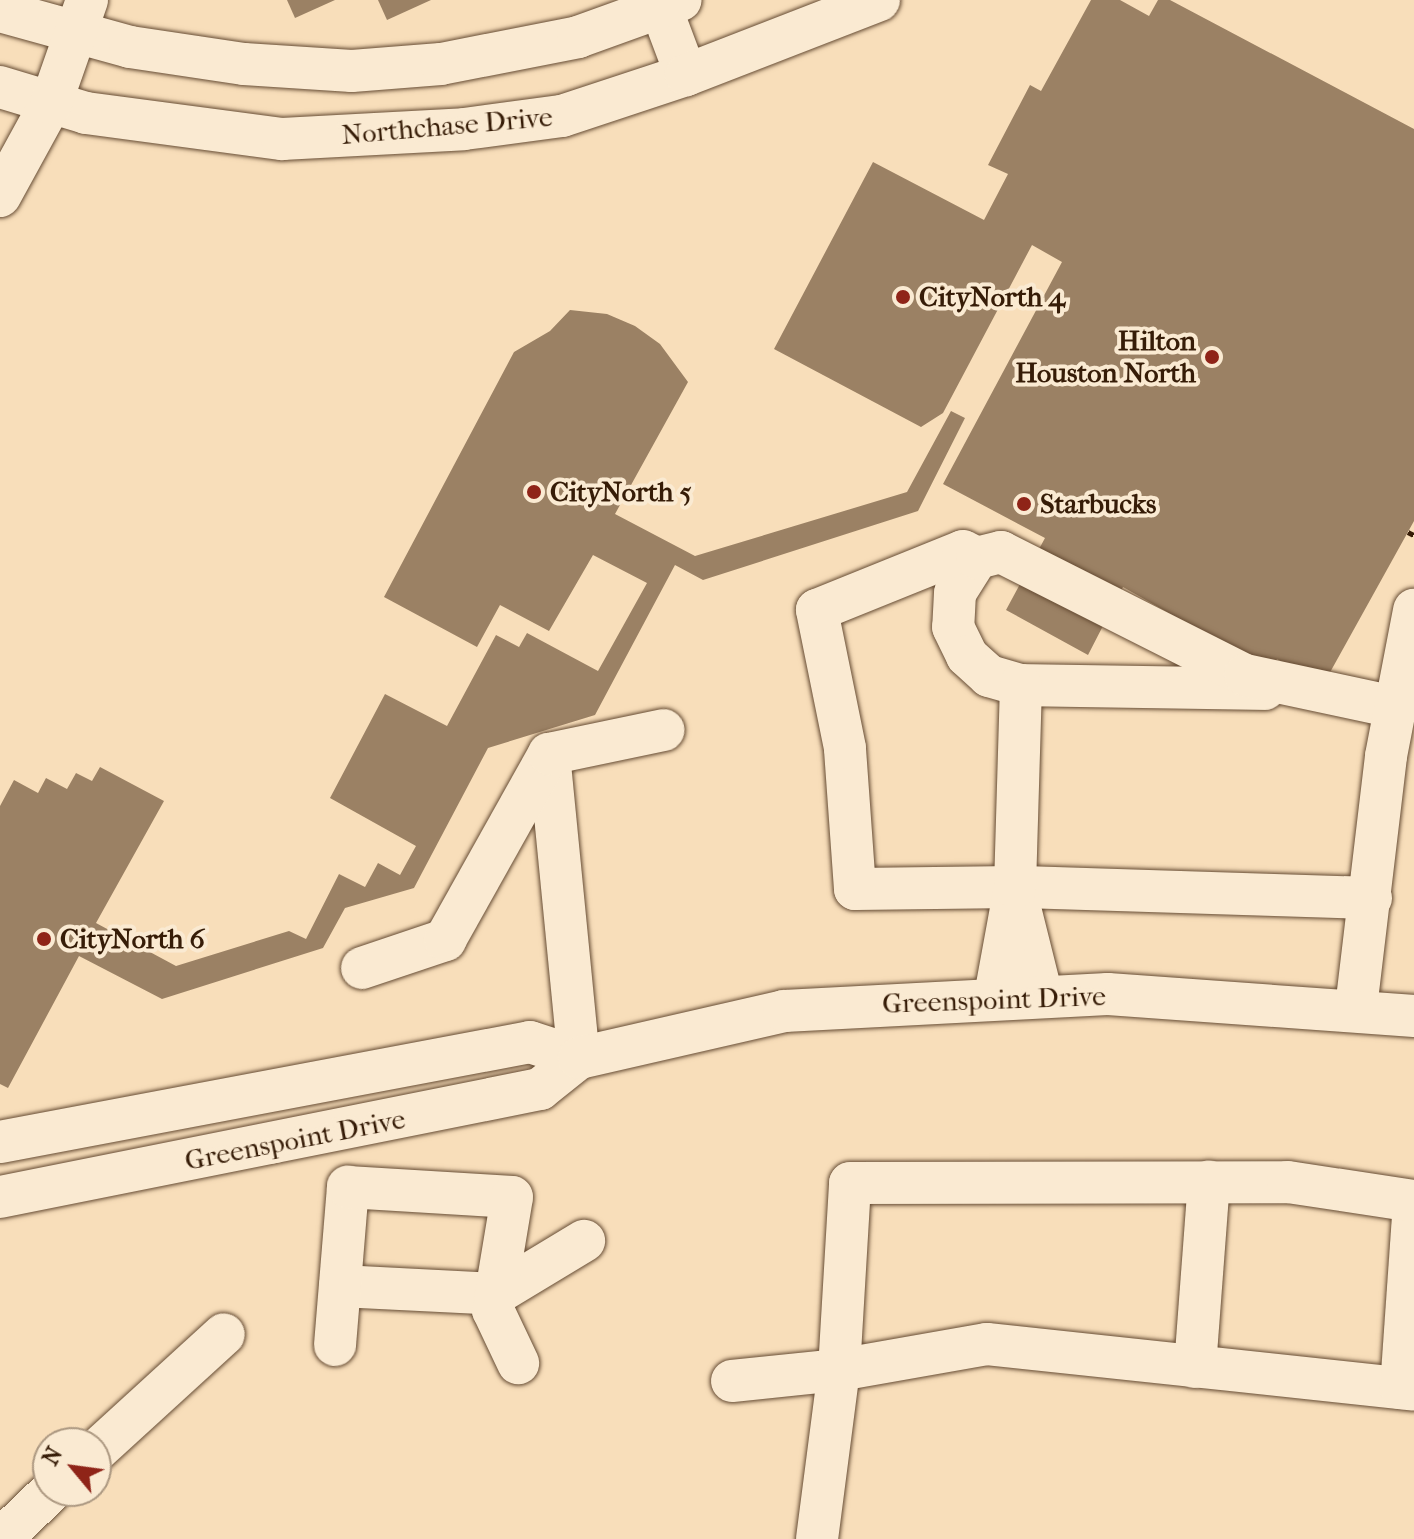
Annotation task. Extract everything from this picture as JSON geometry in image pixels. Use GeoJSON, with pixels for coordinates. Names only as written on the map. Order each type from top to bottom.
{"type":"FeatureCollection","features":[{"type":"Feature","properties":{"kind":"street","name":"Northchase Drive"},"geometry":{"type":"LineString","coordinates":[[0,87],[51,103],[175,128],[282,139],[464,129],[562,116],[686,75],[879,0]]}},
{"type":"Feature","properties":{"kind":"street"},"geometry":{"type":"LineString","coordinates":[[0,11],[79,16],[244,64],[352,71],[511,52],[578,37],[666,2],[686,75]]}},
{"type":"Feature","properties":{"kind":"street"},"geometry":{"type":"LineString","coordinates":[[0,196],[51,103],[79,16]]}},
{"type":"Feature","properties":{"kind":"street"},"geometry":{"type":"LineString","coordinates":[[1371,898],[1015,887],[855,889],[845,748],[817,610],[963,551],[977,558],[1001,552],[1245,675],[1296,689],[1394,707]]}},
{"type":"Feature","properties":{"kind":"street"},"geometry":{"type":"LineString","coordinates":[[977,558],[955,593],[953,627],[967,656],[989,676],[1021,685],[1296,689]]}},
{"type":"Feature","properties":{"kind":"street"},"geometry":{"type":"LineString","coordinates":[[1356,1008],[1394,707],[1414,610]]}},
{"type":"Feature","properties":{"kind":"street"},"geometry":{"type":"LineString","coordinates":[[1127,688],[1135,622]]}},
{"type":"Feature","properties":{"kind":"street"},"geometry":{"type":"LineString","coordinates":[[995,996],[1015,887],[1021,685]]}},
{"type":"Feature","properties":{"kind":"street"},"geometry":{"type":"LineString","coordinates":[[362,968],[445,940],[549,754],[664,730]]}},
{"type":"Feature","properties":{"kind":"street"},"geometry":{"type":"LineString","coordinates":[[549,754],[579,1058]]}},
{"type":"Feature","properties":{"kind":"street"},"geometry":{"type":"LineString","coordinates":[[1015,887],[1042,996]]}},
{"type":"Feature","properties":{"kind":"street","name":"Greenspoint Drive"},"geometry":{"type":"LineString","coordinates":[[0,1197],[540,1089],[579,1058],[784,1011],[995,996],[1108,994],[1356,1008],[1414,1016]]}},
{"type":"Feature","properties":{"kind":"street","name":"Greenspoint Drive"},"geometry":{"type":"LineString","coordinates":[[0,1142],[530,1042],[579,1058]]}},
{"type":"Feature","properties":{"kind":"street"},"geometry":{"type":"LineString","coordinates":[[1195,1367],[1209,1182]]}},
{"type":"Feature","properties":{"kind":"street"},"geometry":{"type":"LineString","coordinates":[[732,1381],[839,1370],[987,1344],[1408,1389],[1414,1202],[1288,1182],[850,1183],[839,1370],[817,1539]]}},
{"type":"Feature","properties":{"kind":"street"},"geometry":{"type":"LineString","coordinates":[[335,1345],[348,1187],[512,1197],[493,1310],[518,1363]]}},
{"type":"Feature","properties":{"kind":"street"},"geometry":{"type":"LineString","coordinates":[[340,1286],[496,1294],[584,1241]]}},
{"type":"Feature","properties":{"kind":"street"},"geometry":{"type":"LineString","coordinates":[[112,1436],[224,1334]]}},
{"type":"Feature","properties":{"kind":"street"},"geometry":{"type":"LineString","coordinates":[[1,1539],[34,1507]]}},
{"type":"Feature","properties":{"kind":"building"},"geometry":{"type":"Polygon","coordinates":[[[287,0],[335,0],[295,18],[287,0]]]}},
{"type":"Feature","properties":{"kind":"building"},"geometry":{"type":"Polygon","coordinates":[[[378,0],[431,0],[387,20],[378,0]]]}},
{"type":"Feature","properties":{"kind":"building","name":"Hilton Houston North"},"geometry":{"type":"Polygon","coordinates":[[[1091,0],[1120,0],[1149,16],[1158,0],[1170,0],[1414,129],[1414,521],[1323,685],[1277,659],[1271,671],[1123,587],[1088,655],[1006,610],[1045,538],[943,484],[1062,262],[1032,245],[943,413],[921,427],[774,349],[873,162],[984,220],[1008,174],[988,165],[1030,85],[1041,91],[1091,0]]]}},
{"type":"Feature","properties":{"kind":"building"},"geometry":{"type":"Polygon","coordinates":[[[570,310],[607,314],[635,326],[660,344],[688,382],[615,514],[695,556],[907,492],[951,411],[965,418],[918,511],[703,580],[675,565],[595,715],[488,748],[414,888],[345,908],[323,948],[162,999],[79,956],[8,1088],[0,1084],[0,806],[14,780],[38,793],[46,778],[67,789],[76,773],[92,781],[100,767],[164,801],[96,923],[176,966],[289,931],[306,939],[339,874],[365,887],[378,863],[400,875],[416,846],[330,798],[385,694],[447,726],[496,635],[519,647],[527,633],[598,671],[647,583],[593,555],[549,631],[500,605],[477,647],[384,597],[514,352],[550,331],[570,310]]]}},
{"type":"Feature","properties":{"kind":"place","name":"CityNorth 4"},"geometry":{"type":"Point","coordinates":[903,297]}},
{"type":"Feature","properties":{"kind":"place","name":"Hilton Houston North"},"geometry":{"type":"Point","coordinates":[1212,357]}},
{"type":"Feature","properties":{"kind":"place","name":"CityNorth 5"},"geometry":{"type":"Point","coordinates":[534,492]}},
{"type":"Feature","properties":{"kind":"place","name":"Starbucks"},"geometry":{"type":"Point","coordinates":[1024,504]}},
{"type":"Feature","properties":{"kind":"place","name":"CityNorth 6"},"geometry":{"type":"Point","coordinates":[44,939]}}]}
